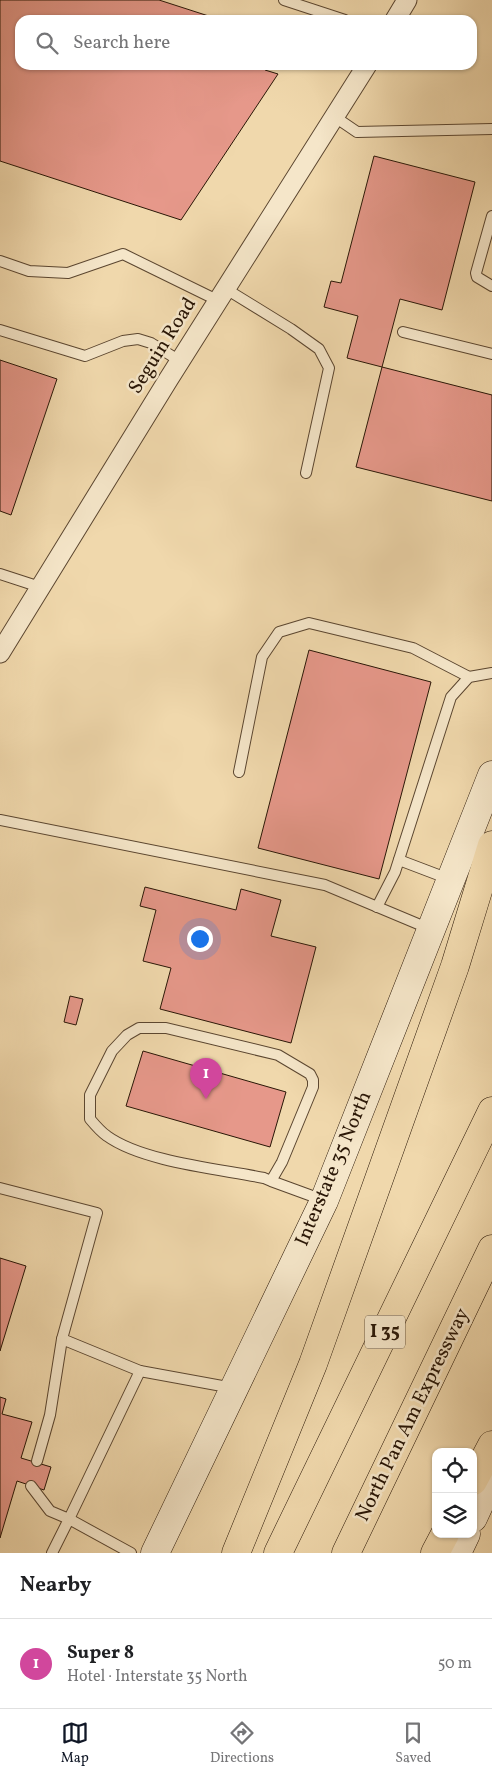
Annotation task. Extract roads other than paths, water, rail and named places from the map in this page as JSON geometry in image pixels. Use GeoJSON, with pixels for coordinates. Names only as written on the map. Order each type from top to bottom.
{"type":"FeatureCollection","features":[{"type":"Feature","properties":{"kind":"highway"},"geometry":{"type":"LineString","coordinates":[[236,1553],[316,1355],[448,984],[492,845]]}},
{"type":"Feature","properties":{"kind":"highway","name":"I 35"},"geometry":{"type":"LineString","coordinates":[[278,1553],[492,1111]]}},
{"type":"Feature","properties":{"kind":"highway","name":"North Pan Am Expressway"},"geometry":{"type":"LineString","coordinates":[[346,1553],[492,1249]]}},
{"type":"Feature","properties":{"kind":"highway"},"geometry":{"type":"LineString","coordinates":[[483,1494],[492,1445]]}},
{"type":"Feature","properties":{"kind":"highway"},"geometry":{"type":"LineString","coordinates":[[435,1553],[443,1538]]}},
{"type":"Feature","properties":{"kind":"main road","name":"Interstate 35 North"},"geometry":{"type":"LineString","coordinates":[[155,1553],[324,1201],[492,775]]}},
{"type":"Feature","properties":{"kind":"main road"},"geometry":{"type":"LineString","coordinates":[[457,1553],[464,1538]]}},
{"type":"Feature","properties":{"kind":"street"},"geometry":{"type":"LineString","coordinates":[[398,15],[407,0]]}},
{"type":"Feature","properties":{"kind":"street","name":"Seguin Road"},"geometry":{"type":"LineString","coordinates":[[0,652],[180,361],[364,70]]}},
{"type":"Feature","properties":{"kind":"lane"},"geometry":{"type":"LineString","coordinates":[[284,0],[330,15]]}},
{"type":"Feature","properties":{"kind":"lane"},"geometry":{"type":"LineString","coordinates":[[335,117],[357,132],[492,129]]}},
{"type":"Feature","properties":{"kind":"lane"},"geometry":{"type":"LineString","coordinates":[[492,216],[476,273],[477,277],[492,286]]}},
{"type":"Feature","properties":{"kind":"lane"},"geometry":{"type":"LineString","coordinates":[[0,261],[30,271],[68,272],[123,254],[222,295],[290,329],[319,349],[329,368],[306,473]]}},
{"type":"Feature","properties":{"kind":"lane"},"geometry":{"type":"LineString","coordinates":[[0,330],[85,356],[123,341],[138,339],[151,343],[180,361]]}},
{"type":"Feature","properties":{"kind":"lane"},"geometry":{"type":"LineString","coordinates":[[403,332],[492,354]]}},
{"type":"Feature","properties":{"kind":"lane"},"geometry":{"type":"LineString","coordinates":[[0,574],[40,588]]}},
{"type":"Feature","properties":{"kind":"lane"},"geometry":{"type":"LineString","coordinates":[[239,772],[262,657],[279,632],[309,623],[413,648],[469,678]]}},
{"type":"Feature","properties":{"kind":"lane"},"geometry":{"type":"LineString","coordinates":[[377,907],[395,872],[451,697],[469,678],[492,673]]}},
{"type":"Feature","properties":{"kind":"lane"},"geometry":{"type":"LineString","coordinates":[[0,820],[325,885],[431,929]]}},
{"type":"Feature","properties":{"kind":"lane"},"geometry":{"type":"LineString","coordinates":[[399,860],[451,879]]}},
{"type":"Feature","properties":{"kind":"lane"},"geometry":{"type":"LineString","coordinates":[[271,1181],[282,1162],[313,1087],[313,1080],[310,1074],[278,1055],[166,1028],[140,1028],[127,1035],[112,1051],[90,1095],[90,1119],[107,1136],[137,1151],[264,1178],[271,1181],[324,1201]]}},
{"type":"Feature","properties":{"kind":"lane"},"geometry":{"type":"LineString","coordinates":[[0,1188],[96,1214],[62,1339],[50,1415],[37,1461]]}},
{"type":"Feature","properties":{"kind":"lane"},"geometry":{"type":"LineString","coordinates":[[62,1339],[140,1371],[234,1388]]}},
{"type":"Feature","properties":{"kind":"lane"},"geometry":{"type":"LineString","coordinates":[[52,1553],[140,1371]]}},
{"type":"Feature","properties":{"kind":"lane"},"geometry":{"type":"LineString","coordinates":[[30,1486],[50,1511],[69,1519],[131,1553]]}},
{"type":"Feature","properties":{"kind":"place","name":"Super 8"},"geometry":{"type":"Point","coordinates":[206,1099]}}]}
